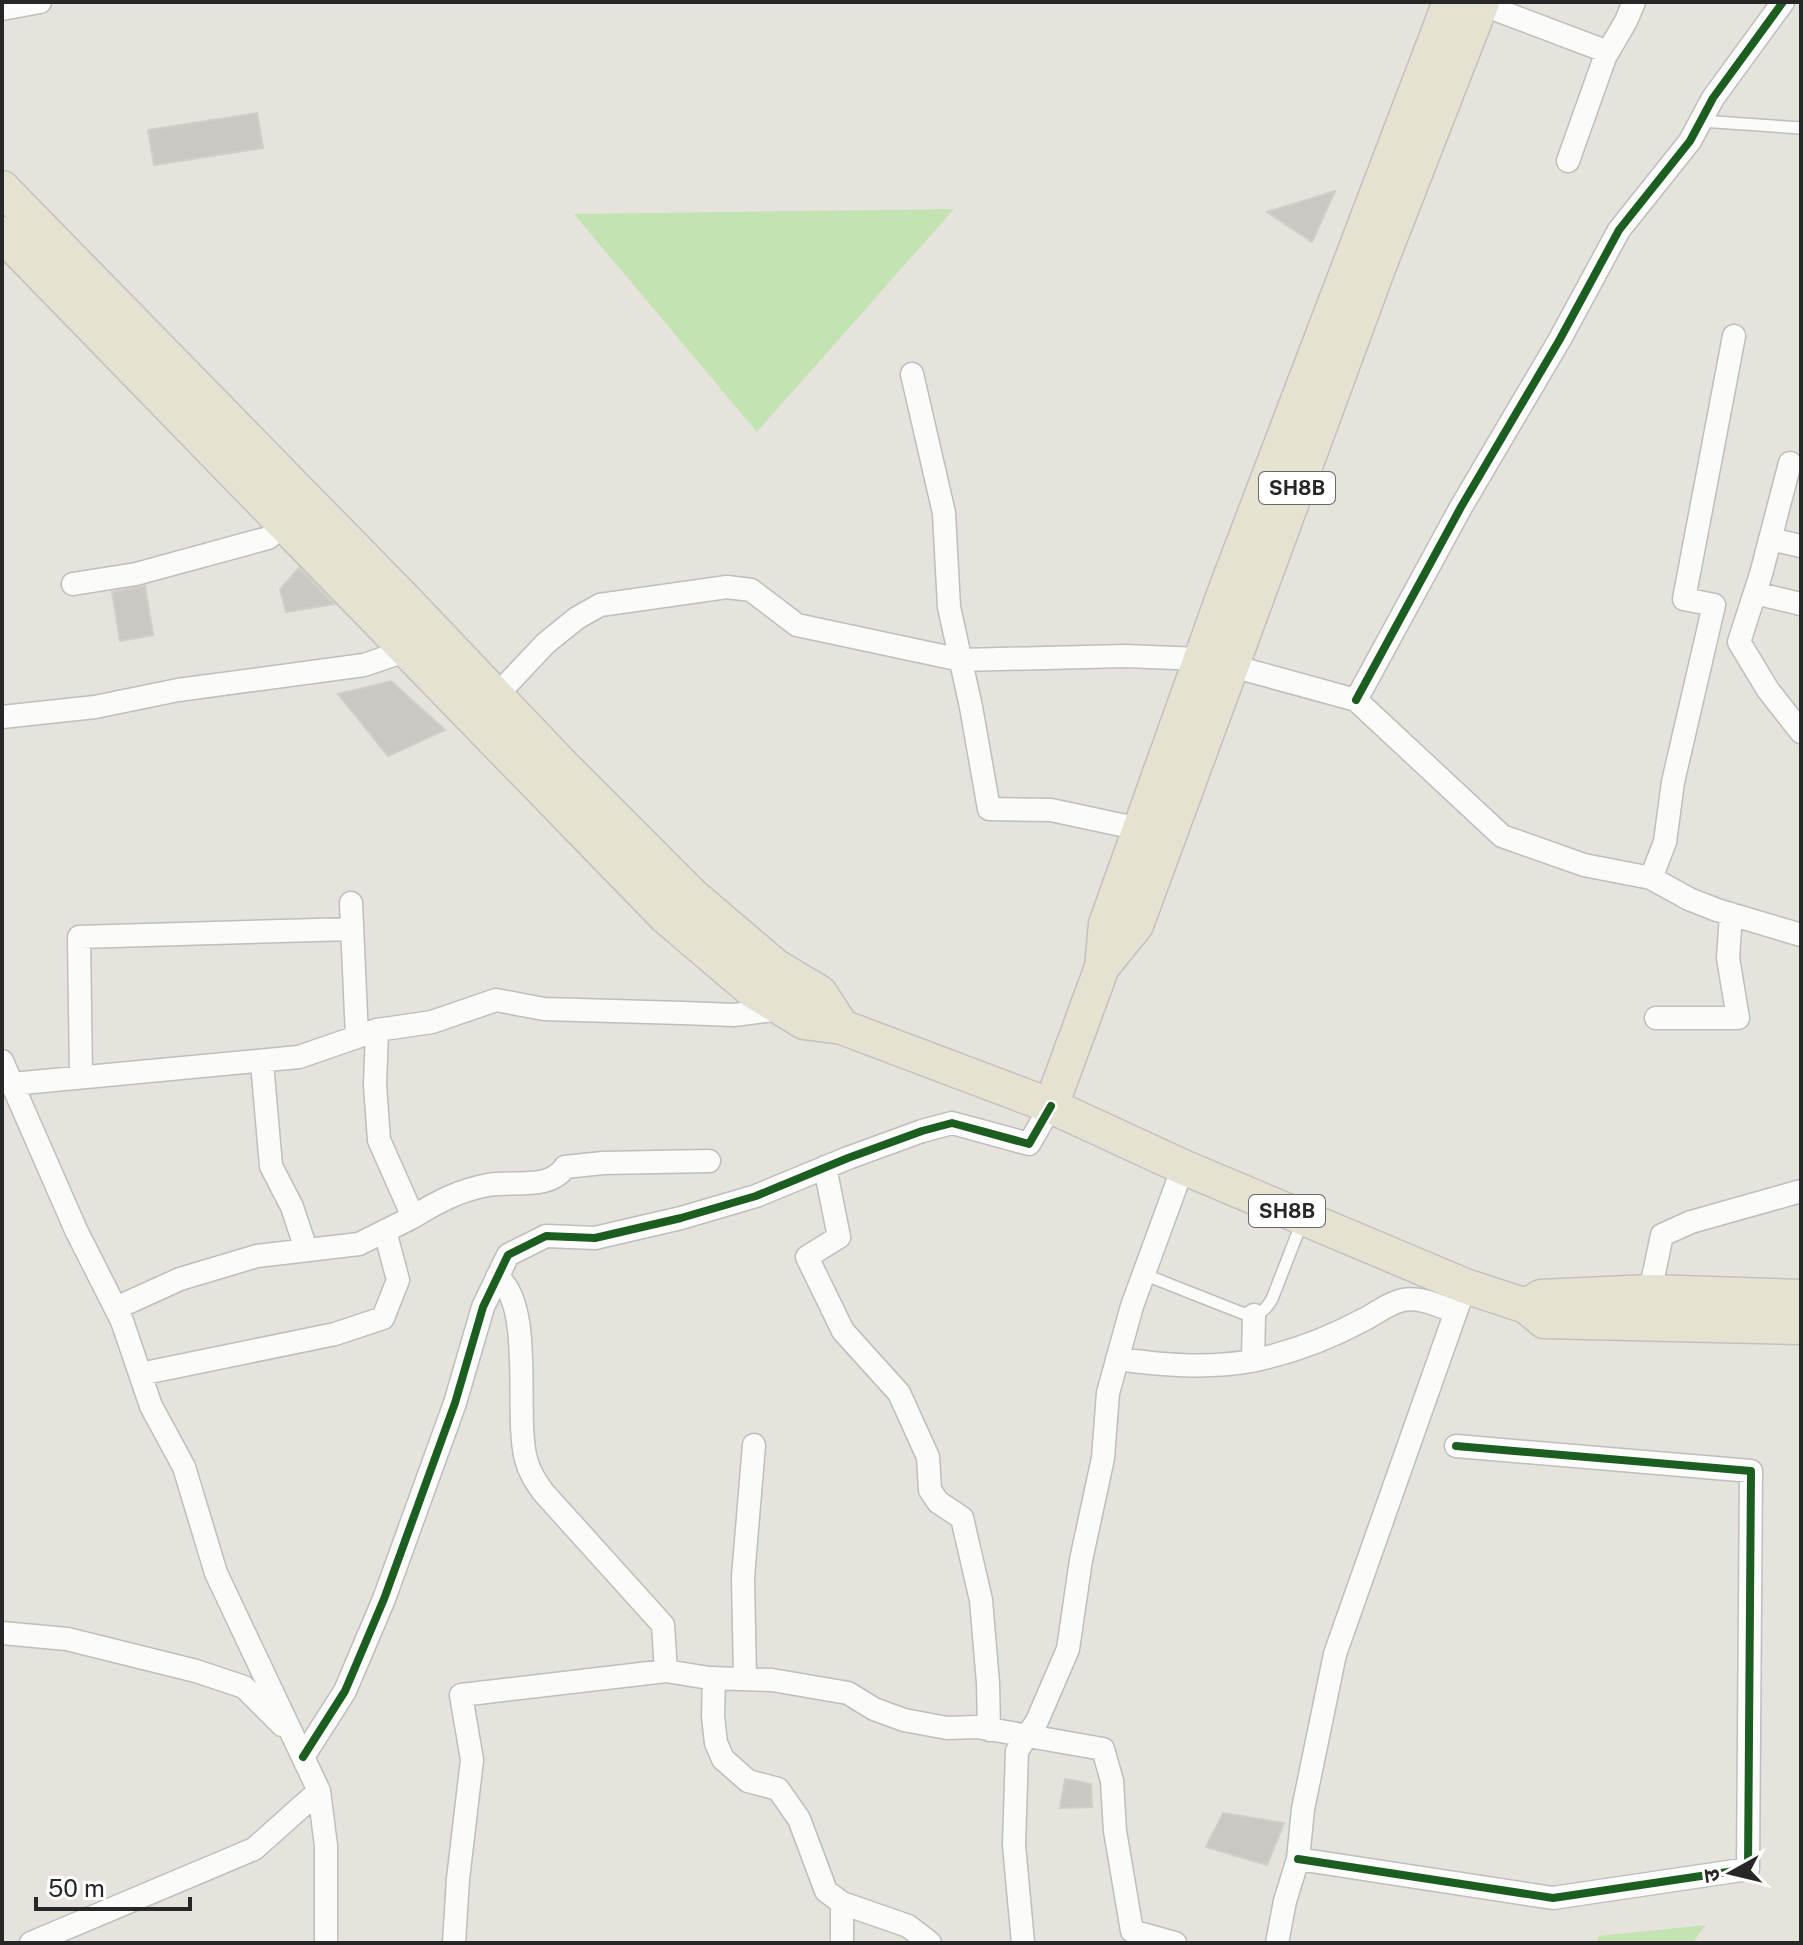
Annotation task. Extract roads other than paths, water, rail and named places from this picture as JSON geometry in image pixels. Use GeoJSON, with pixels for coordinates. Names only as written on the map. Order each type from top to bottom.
{"type":"FeatureCollection","features":[{"type":"Feature","properties":{"kind":"main road","name":"SH8B"},"geometry":{"type":"LineString","coordinates":[[1471,3],[1377,271],[1216,663],[1140,829],[1106,924],[1102,967],[1051,1106],[1303,1218],[1461,1299],[1526,1306],[1544,1321],[1801,1327]]}},
{"type":"Feature","properties":{"kind":"main road"},"geometry":{"type":"LineString","coordinates":[[2,188],[553,778],[775,966],[820,993],[842,1027]]}},
{"type":"Feature","properties":{"kind":"main road"},"geometry":{"type":"LineString","coordinates":[[2,234],[285,524],[420,639],[496,696],[553,778],[666,917],[753,991],[804,1022],[842,1027],[1051,1106]]}},
{"type":"Feature","properties":{"kind":"main road","name":"SH8B"},"geometry":{"type":"LineString","coordinates":[[1102,967],[1136,925],[1216,663]]}},
{"type":"Feature","properties":{"kind":"main road"},"geometry":{"type":"LineString","coordinates":[[1526,1306],[1541,1297],[1650,1292],[1801,1297]]}},
{"type":"Feature","properties":{"kind":"street"},"geometry":{"type":"LineString","coordinates":[[2,9],[40,2]]}},
{"type":"Feature","properties":{"kind":"street"},"geometry":{"type":"LineString","coordinates":[[1568,161],[1608,52],[1634,2]]}},
{"type":"Feature","properties":{"kind":"street"},"geometry":{"type":"LineString","coordinates":[[1356,700],[1461,507],[1560,339],[1619,230],[1690,141],[1713,98],[1783,2]]}},
{"type":"Feature","properties":{"kind":"street"},"geometry":{"type":"LineString","coordinates":[[1471,3],[1608,52]]}},
{"type":"Feature","properties":{"kind":"street"},"geometry":{"type":"LineString","coordinates":[[1651,878],[1665,842],[1673,782],[1714,605],[1684,599],[1734,336]]}},
{"type":"Feature","properties":{"kind":"street"},"geometry":{"type":"LineString","coordinates":[[912,374],[944,513],[949,607],[989,809],[1051,810],[1140,829]]}},
{"type":"Feature","properties":{"kind":"street"},"geometry":{"type":"LineString","coordinates":[[1790,463],[1739,642],[1768,690],[1801,732]]}},
{"type":"Feature","properties":{"kind":"street"},"geometry":{"type":"LineString","coordinates":[[73,584],[136,574],[268,538],[285,524]]}},
{"type":"Feature","properties":{"kind":"street"},"geometry":{"type":"LineString","coordinates":[[1770,539],[1801,546]]}},
{"type":"Feature","properties":{"kind":"street"},"geometry":{"type":"LineString","coordinates":[[496,696],[546,643],[577,618],[600,605],[727,587],[751,590],[797,625],[961,660],[1109,656],[1216,663],[1356,700],[1502,836],[1584,865],[1651,878],[1689,899],[1801,935]]}},
{"type":"Feature","properties":{"kind":"street"},"geometry":{"type":"LineString","coordinates":[[1755,593],[1801,604]]}},
{"type":"Feature","properties":{"kind":"street"},"geometry":{"type":"LineString","coordinates":[[2,717],[95,707],[178,690],[364,665],[420,639]]}},
{"type":"Feature","properties":{"kind":"street"},"geometry":{"type":"LineString","coordinates":[[351,903],[351,929],[375,1085],[379,1140],[413,1217]]}},
{"type":"Feature","properties":{"kind":"street"},"geometry":{"type":"LineString","coordinates":[[1656,1018],[1738,1018],[1728,958],[1731,914]]}},
{"type":"Feature","properties":{"kind":"street"},"geometry":{"type":"LineString","coordinates":[[81,1077],[79,937],[351,929]]}},
{"type":"Feature","properties":{"kind":"street"},"geometry":{"type":"LineString","coordinates":[[12,1084],[262,1063],[299,1057],[367,1034],[432,1022],[496,1000],[544,1009],[695,1014],[734,1015],[781,1009]]}},
{"type":"Feature","properties":{"kind":"street"},"geometry":{"type":"LineString","coordinates":[[2,1061],[76,1230],[116,1308],[151,1406],[184,1467],[216,1573],[319,1791],[326,1846],[326,1943]]}},
{"type":"Feature","properties":{"kind":"street"},"geometry":{"type":"LineString","coordinates":[[262,1063],[271,1166],[292,1207],[306,1249]]}},
{"type":"Feature","properties":{"kind":"street"},"geometry":{"type":"LineString","coordinates":[[298,1747],[345,1691],[384,1599],[455,1403],[483,1307],[508,1255],[546,1236],[595,1238],[756,1196],[825,1167],[952,1123],[1029,1144],[1051,1106]]}},
{"type":"Feature","properties":{"kind":"street"},"geometry":{"type":"LineString","coordinates":[[116,1308],[180,1279],[257,1256],[359,1244],[446,1197],[490,1184],[549,1180],[559,1177],[565,1167],[603,1163],[709,1161]]}},
{"type":"Feature","properties":{"kind":"street"},"geometry":{"type":"LineString","coordinates":[[825,1167],[839,1237],[807,1257],[843,1331],[899,1393],[928,1457],[930,1490],[938,1502],[962,1518],[981,1600],[989,1730]]}},
{"type":"Feature","properties":{"kind":"street"},"geometry":{"type":"LineString","coordinates":[[1023,1943],[1014,1845],[1017,1751],[1037,1721],[1052,1680],[1068,1649],[1081,1560],[1103,1458],[1108,1393],[1143,1274],[1183,1167]]}},
{"type":"Feature","properties":{"kind":"street"},"geometry":{"type":"LineString","coordinates":[[1650,1292],[1662,1235],[1691,1222],[1801,1191]]}},
{"type":"Feature","properties":{"kind":"street"},"geometry":{"type":"LineString","coordinates":[[140,1374],[335,1334],[383,1318],[398,1280],[385,1231]]}},
{"type":"Feature","properties":{"kind":"street"},"geometry":{"type":"LineString","coordinates":[[497,1277],[511,1291],[519,1335],[523,1439],[531,1474],[543,1492],[663,1625],[666,1671]]}},
{"type":"Feature","properties":{"kind":"street"},"geometry":{"type":"LineString","coordinates":[[1117,1359],[1208,1367],[1253,1360],[1315,1342],[1406,1299],[1428,1302],[1461,1299],[1335,1654],[1303,1809],[1298,1859],[1285,1901],[1277,1943]]}},
{"type":"Feature","properties":{"kind":"street"},"geometry":{"type":"LineString","coordinates":[[1253,1360],[1254,1315]]}},
{"type":"Feature","properties":{"kind":"street"},"geometry":{"type":"LineString","coordinates":[[745,1679],[743,1577],[754,1445]]}},
{"type":"Feature","properties":{"kind":"street"},"geometry":{"type":"LineString","coordinates":[[1298,1859],[1553,1898],[1748,1869],[1751,1471],[1456,1446]]}},
{"type":"Feature","properties":{"kind":"street"},"geometry":{"type":"LineString","coordinates":[[2,1633],[67,1639],[196,1671],[244,1687],[298,1747]]}},
{"type":"Feature","properties":{"kind":"street"},"geometry":{"type":"LineString","coordinates":[[454,1943],[472,1760],[461,1695],[666,1671],[714,1678],[772,1680],[848,1693],[874,1709],[904,1720],[1103,1749],[1112,1781],[1115,1831],[1132,1931],[1175,1943]]}},
{"type":"Feature","properties":{"kind":"street"},"geometry":{"type":"LineString","coordinates":[[714,1678],[714,1729],[723,1759],[748,1781],[778,1789],[799,1819],[826,1891],[842,1903],[908,1926],[930,1943]]}},
{"type":"Feature","properties":{"kind":"street"},"geometry":{"type":"LineString","coordinates":[[31,1943],[254,1849],[319,1791]]}},
{"type":"Feature","properties":{"kind":"street"},"geometry":{"type":"LineString","coordinates":[[842,1903],[842,1943]]}},
{"type":"Feature","properties":{"kind":"lane"},"geometry":{"type":"LineString","coordinates":[[1701,121],[1801,128]]}},
{"type":"Feature","properties":{"kind":"lane"},"geometry":{"type":"LineString","coordinates":[[1143,1274],[1254,1315],[1265,1311],[1272,1299],[1303,1218]]}}]}
